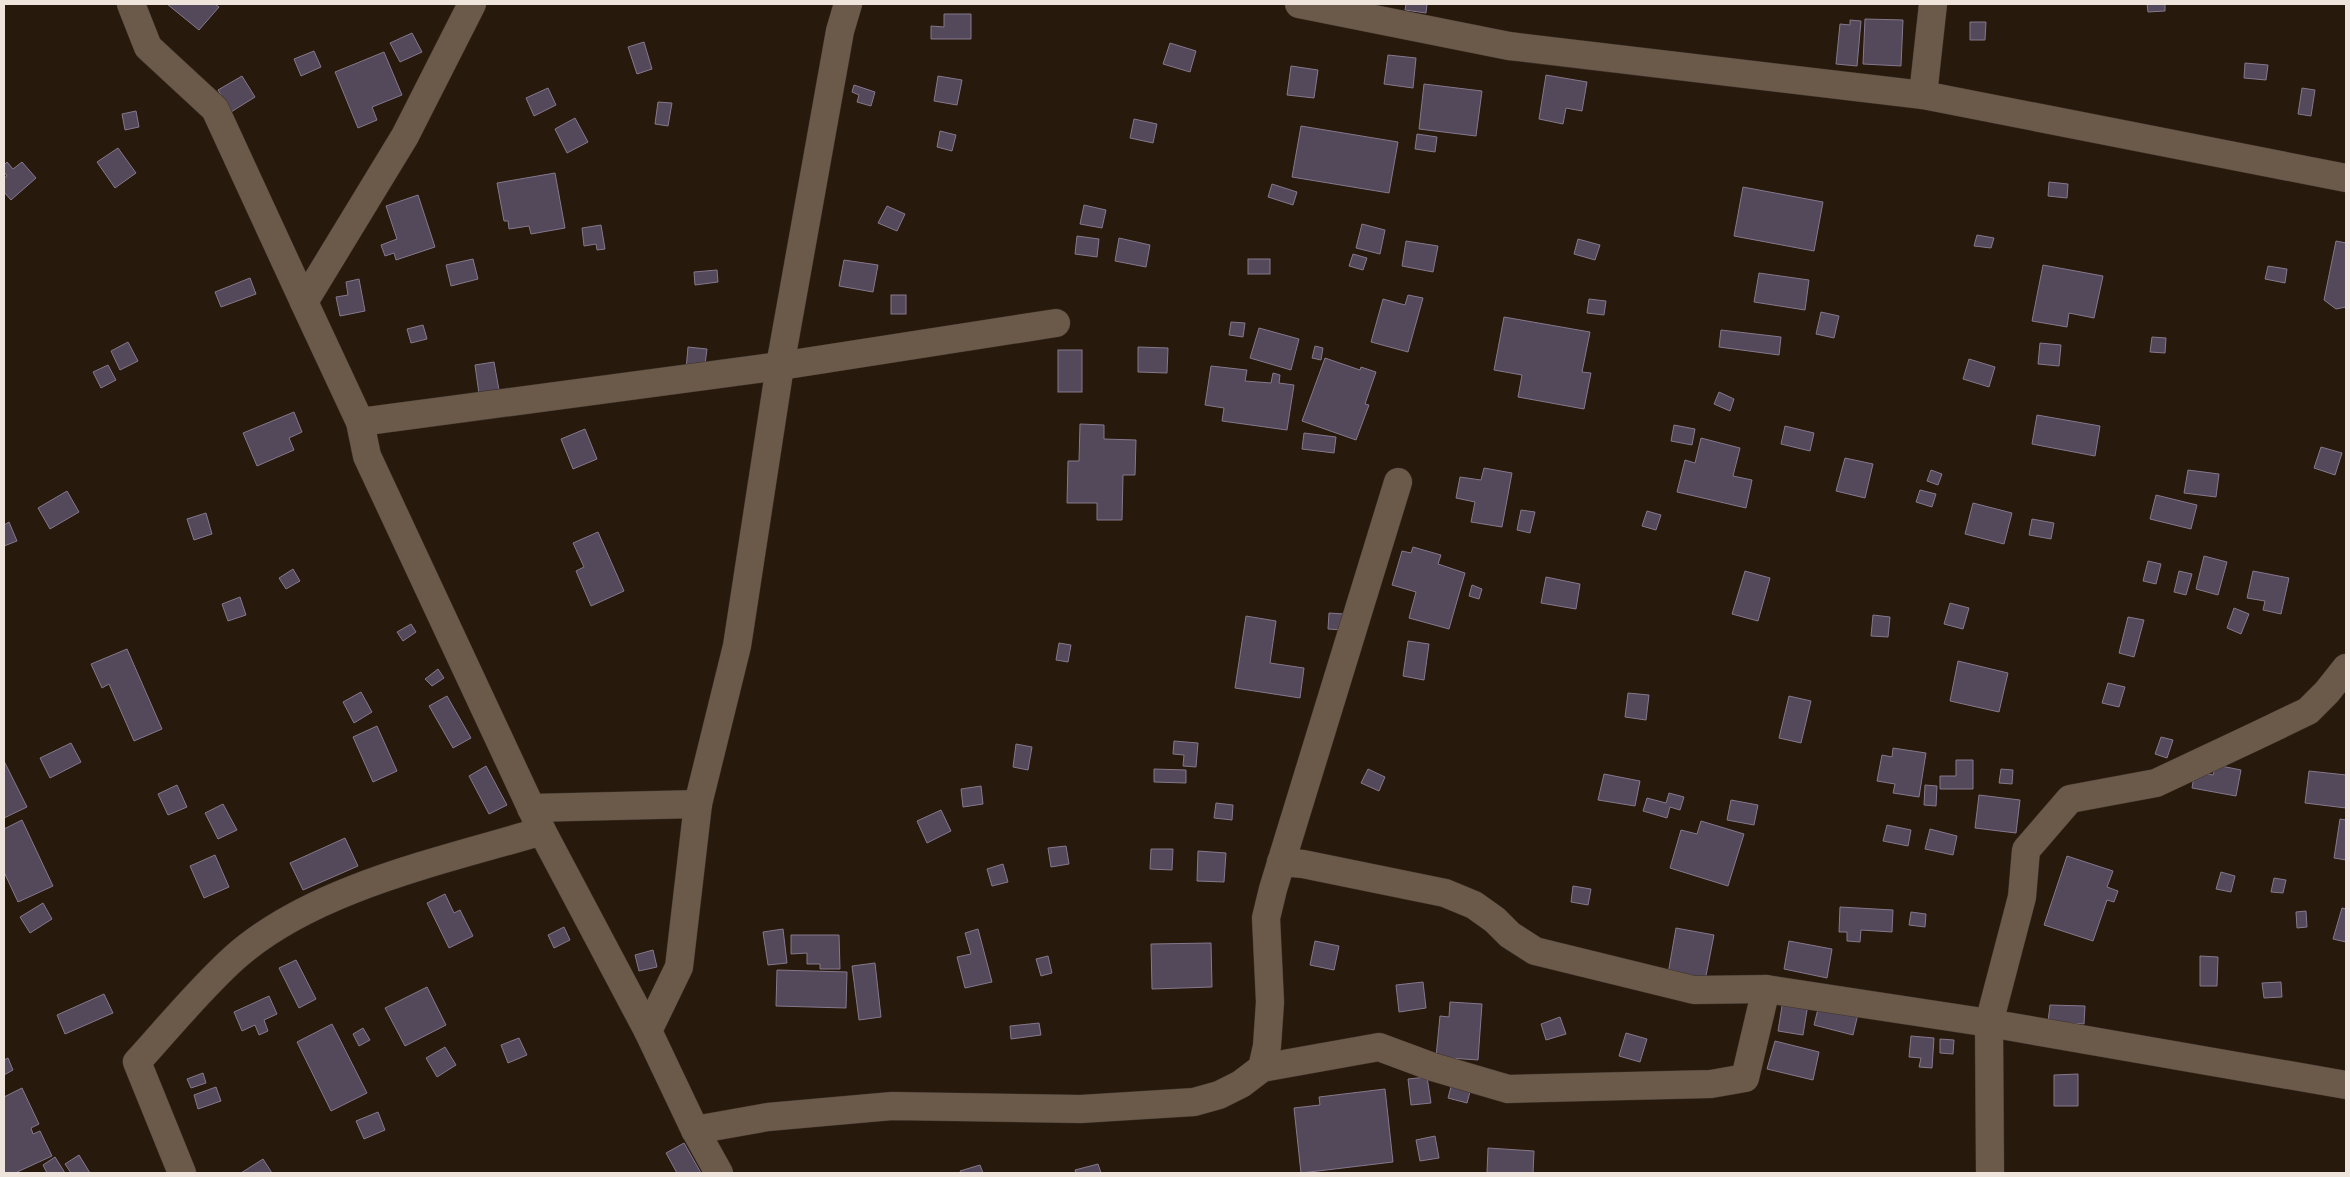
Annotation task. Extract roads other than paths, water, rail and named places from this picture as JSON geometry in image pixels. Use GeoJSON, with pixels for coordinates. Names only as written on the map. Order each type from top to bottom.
{"type":"FeatureCollection","features":[{"type":"Feature","properties":{"kind":"street"},"geometry":{"type":"LineString","coordinates":[[131,4],[148,47],[215,109],[360,422],[367,456],[536,819],[648,1031],[695,1130],[719,1173]]}},
{"type":"Feature","properties":{"kind":"street"},"geometry":{"type":"LineString","coordinates":[[304,302],[405,136],[472,4]]}},
{"type":"Feature","properties":{"kind":"street"},"geometry":{"type":"LineString","coordinates":[[648,1031],[679,968],[698,804],[737,646],[780,366],[840,31],[848,4]]}},
{"type":"Feature","properties":{"kind":"street"},"geometry":{"type":"LineString","coordinates":[[1299,4],[1509,46],[1923,94],[2346,178]]}},
{"type":"Feature","properties":{"kind":"street"},"geometry":{"type":"LineString","coordinates":[[1923,94],[1933,4]]}},
{"type":"Feature","properties":{"kind":"street"},"geometry":{"type":"LineString","coordinates":[[360,422],[780,366],[1056,323]]}},
{"type":"Feature","properties":{"kind":"street"},"geometry":{"type":"LineString","coordinates":[[1262,1068],[1270,1002],[1266,918],[1281,862],[1398,482]]}},
{"type":"Feature","properties":{"kind":"street"},"geometry":{"type":"LineString","coordinates":[[1990,1173],[1989,1023],[2022,897],[2026,850],[2070,799],[2156,783],[2258,735],[2308,711],[2327,692],[2346,668]]}},
{"type":"Feature","properties":{"kind":"street"},"geometry":{"type":"LineString","coordinates":[[182,1173],[137,1062],[233,959],[285,921],[332,896],[536,819],[698,804]]}},
{"type":"Feature","properties":{"kind":"street"},"geometry":{"type":"LineString","coordinates":[[1281,862],[1303,864],[1445,893],[1474,905],[1496,920],[1510,935],[1534,952],[1694,990],[1766,989],[1989,1023],[2346,1085]]}},
{"type":"Feature","properties":{"kind":"street"},"geometry":{"type":"LineString","coordinates":[[695,1130],[768,1116],[892,1106],[1080,1109],[1194,1102],[1219,1096],[1241,1084],[1262,1068],[1379,1047],[1508,1089],[1711,1084],[1745,1078],[1766,989]]}}]}
